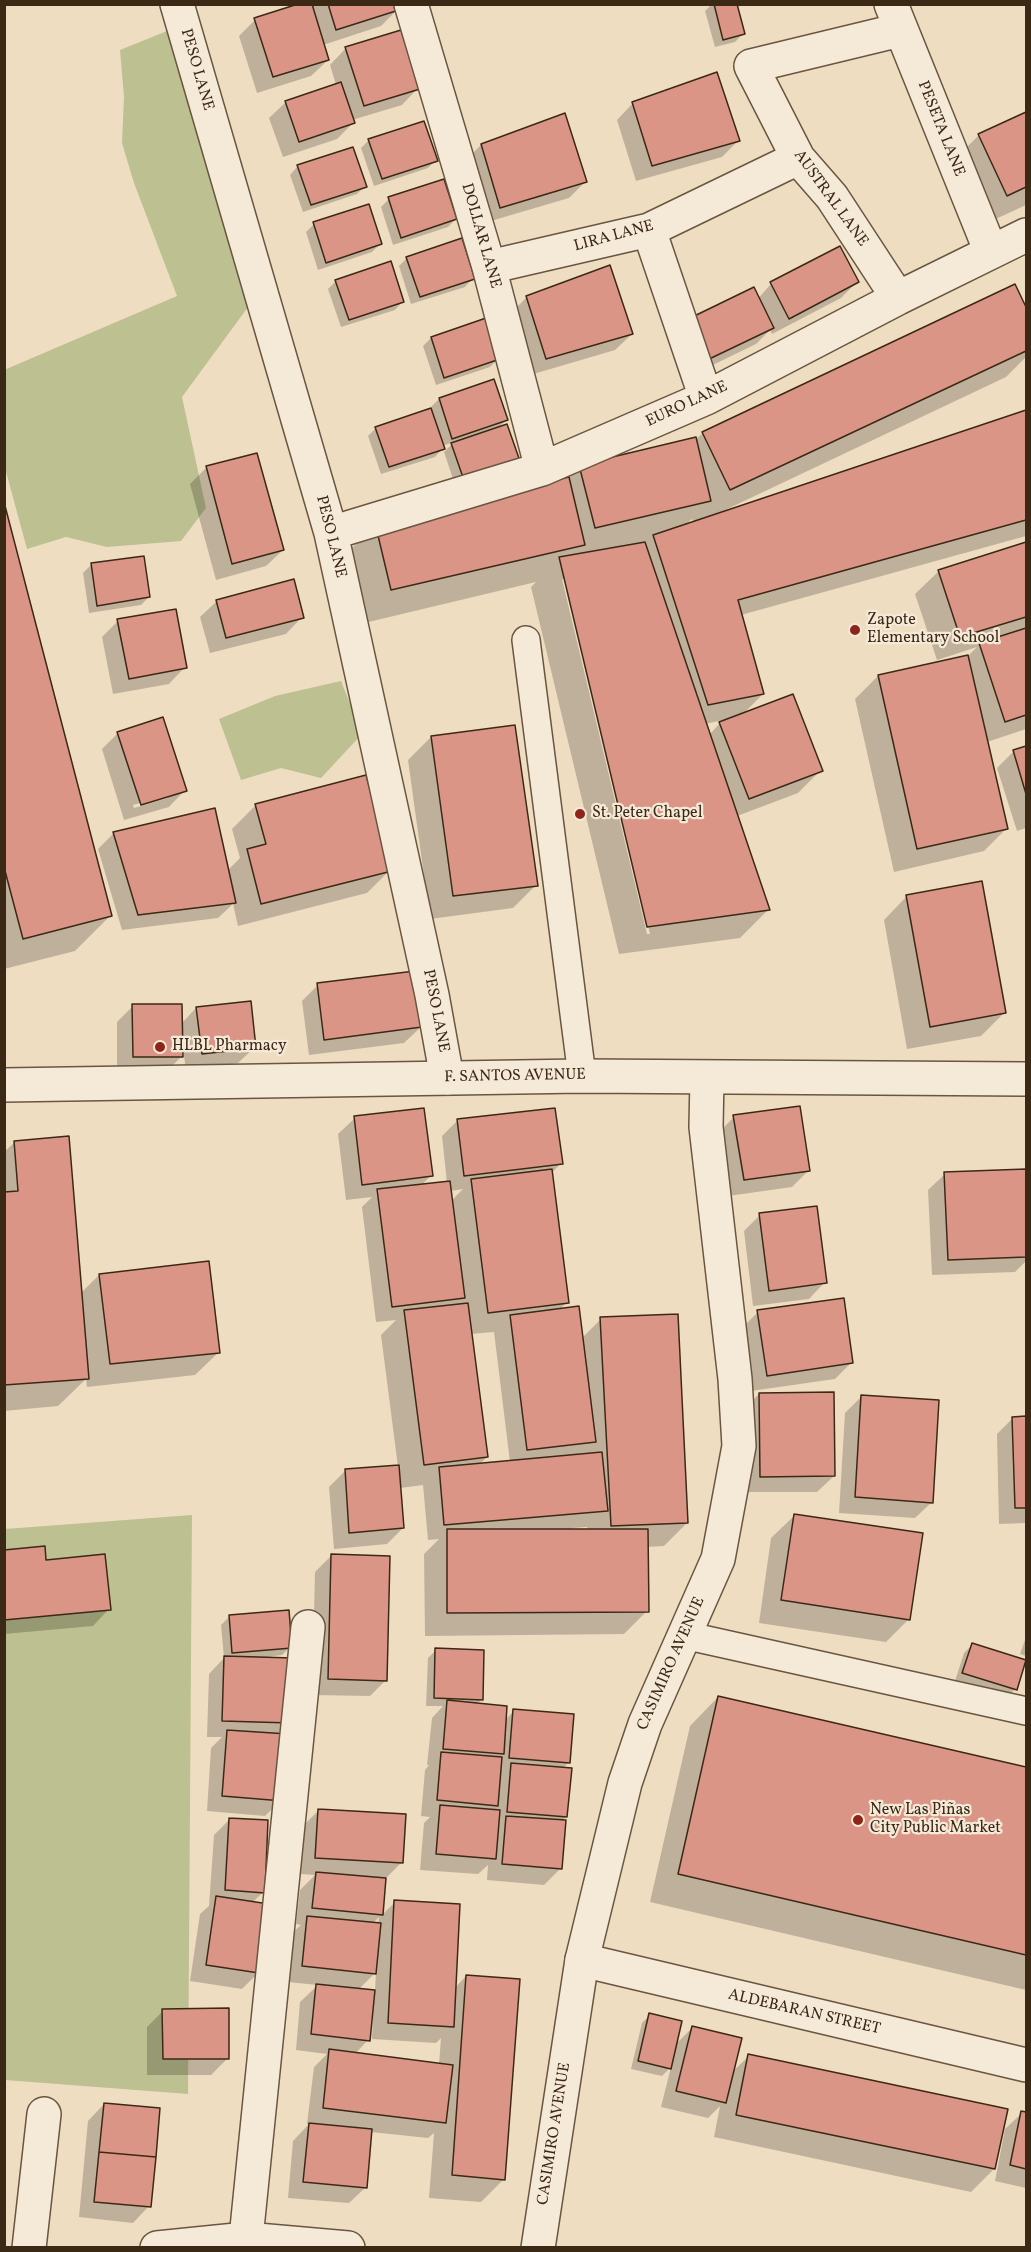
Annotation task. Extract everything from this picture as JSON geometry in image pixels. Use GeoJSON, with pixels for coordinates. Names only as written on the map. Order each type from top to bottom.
{"type":"FeatureCollection","features":[{"type":"Feature","properties":{"kind":"street","name":"PESO LANE"},"geometry":{"type":"LineString","coordinates":[[177,4],[331,533],[432,995],[447,1078]]}},
{"type":"Feature","properties":{"kind":"street","name":"DOLLAR LANE"},"geometry":{"type":"LineString","coordinates":[[411,4],[489,267],[542,469]]}},
{"type":"Feature","properties":{"kind":"street","name":"AUSTRAL LANE"},"geometry":{"type":"LineString","coordinates":[[896,17],[751,66],[798,158],[832,197],[898,298]]}},
{"type":"Feature","properties":{"kind":"street","name":"PESETA LANE"},"geometry":{"type":"LineString","coordinates":[[896,17],[991,252]]}},
{"type":"Feature","properties":{"kind":"street","name":"LIRA LANE"},"geometry":{"type":"LineString","coordinates":[[489,267],[649,230],[798,158]]}},
{"type":"Feature","properties":{"kind":"street"},"geometry":{"type":"LineString","coordinates":[[649,230],[706,398]]}},
{"type":"Feature","properties":{"kind":"street","name":"EURO LANE"},"geometry":{"type":"LineString","coordinates":[[331,533],[542,469],[706,398],[898,298],[1026,235]]}},
{"type":"Feature","properties":{"kind":"street","name":"F. SANTOS AVENUE"},"geometry":{"type":"LineString","coordinates":[[4,1085],[582,1076],[1026,1079]]}},
{"type":"Feature","properties":{"kind":"street","name":"CASIMIRO AVENUE"},"geometry":{"type":"LineString","coordinates":[[538,2247],[582,1960],[624,1783],[645,1724],[718,1559],[739,1446],[735,1379],[706,1127],[707,1077]]}},
{"type":"Feature","properties":{"kind":"street"},"geometry":{"type":"LineString","coordinates":[[246,2243],[308,1628]]}},
{"type":"Feature","properties":{"kind":"street","name":"ALDEBARAN STREET"},"geometry":{"type":"LineString","coordinates":[[582,1960],[1026,2065]]}},
{"type":"Feature","properties":{"kind":"street"},"geometry":{"type":"LineString","coordinates":[[29,2247],[44,2114]]}},
{"type":"Feature","properties":{"kind":"street"},"geometry":{"type":"LineString","coordinates":[[156,2247],[246,2243],[348,2247]]}},
{"type":"Feature","properties":{"kind":"lane"},"geometry":{"type":"LineString","coordinates":[[526,640],[582,1076]]}},
{"type":"Feature","properties":{"kind":"lane"},"geometry":{"type":"LineString","coordinates":[[684,1635],[1026,1711]]}},
{"type":"Feature","properties":{"kind":"green space"},"geometry":{"type":"Polygon","coordinates":[[[172,29],[251,303],[182,397],[206,508],[181,541],[107,547],[66,537],[27,549],[5,468],[4,370],[177,296],[134,183],[122,143],[124,97],[120,50],[172,29]]]}},
{"type":"Feature","properties":{"kind":"green space"},"geometry":{"type":"Polygon","coordinates":[[[341,681],[362,734],[321,778],[281,768],[241,780],[219,719],[275,696],[341,681]]]}},
{"type":"Feature","properties":{"kind":"green space"},"geometry":{"type":"Polygon","coordinates":[[[192,1515],[188,2094],[5,2080],[5,1529],[192,1515]]]}},
{"type":"Feature","properties":{"kind":"building"},"geometry":{"type":"Polygon","coordinates":[[[298,4],[312,4],[329,60],[273,77],[254,18],[298,4]]]}},
{"type":"Feature","properties":{"kind":"building"},"geometry":{"type":"Polygon","coordinates":[[[328,4],[397,4],[399,10],[336,30],[328,4]]]}},
{"type":"Feature","properties":{"kind":"building"},"geometry":{"type":"Polygon","coordinates":[[[714,4],[737,4],[745,34],[723,40],[714,4]]]}},
{"type":"Feature","properties":{"kind":"building"},"geometry":{"type":"Polygon","coordinates":[[[401,30],[420,89],[364,106],[345,47],[401,30]]]}},
{"type":"Feature","properties":{"kind":"building"},"geometry":{"type":"Polygon","coordinates":[[[717,72],[740,141],[652,166],[632,102],[717,72]]]}},
{"type":"Feature","properties":{"kind":"building"},"geometry":{"type":"Polygon","coordinates":[[[341,82],[355,123],[299,142],[285,101],[341,82]]]}},
{"type":"Feature","properties":{"kind":"building"},"geometry":{"type":"Polygon","coordinates":[[[1026,112],[1026,187],[1007,196],[978,134],[1026,112]]]}},
{"type":"Feature","properties":{"kind":"building"},"geometry":{"type":"Polygon","coordinates":[[[565,113],[587,182],[500,208],[481,144],[565,113]]]}},
{"type":"Feature","properties":{"kind":"building"},"geometry":{"type":"Polygon","coordinates":[[[424,121],[438,161],[382,179],[368,139],[424,121]]]}},
{"type":"Feature","properties":{"kind":"building"},"geometry":{"type":"Polygon","coordinates":[[[353,147],[367,187],[311,205],[297,165],[353,147]]]}},
{"type":"Feature","properties":{"kind":"building"},"geometry":{"type":"Polygon","coordinates":[[[444,179],[457,219],[401,238],[388,197],[444,179]]]}},
{"type":"Feature","properties":{"kind":"building"},"geometry":{"type":"Polygon","coordinates":[[[369,204],[382,244],[326,263],[313,222],[369,204]]]}},
{"type":"Feature","properties":{"kind":"building"},"geometry":{"type":"Polygon","coordinates":[[[462,238],[475,279],[420,297],[406,257],[462,238]]]}},
{"type":"Feature","properties":{"kind":"building"},"geometry":{"type":"Polygon","coordinates":[[[840,246],[859,282],[789,319],[770,282],[840,246]]]}},
{"type":"Feature","properties":{"kind":"building"},"geometry":{"type":"Polygon","coordinates":[[[391,261],[404,302],[349,320],[335,280],[391,261]]]}},
{"type":"Feature","properties":{"kind":"building"},"geometry":{"type":"Polygon","coordinates":[[[610,265],[633,334],[546,359],[526,296],[610,265]]]}},
{"type":"Feature","properties":{"kind":"building"},"geometry":{"type":"Polygon","coordinates":[[[1015,284],[1026,307],[1026,351],[730,490],[702,432],[1015,284]]]}},
{"type":"Feature","properties":{"kind":"building"},"geometry":{"type":"Polygon","coordinates":[[[754,287],[774,328],[705,361],[684,321],[754,287]]]}},
{"type":"Feature","properties":{"kind":"building"},"geometry":{"type":"Polygon","coordinates":[[[486,318],[500,359],[444,378],[431,337],[486,318]]]}},
{"type":"Feature","properties":{"kind":"building"},"geometry":{"type":"Polygon","coordinates":[[[494,379],[508,420],[452,439],[439,398],[494,379]]]}},
{"type":"Feature","properties":{"kind":"building"},"geometry":{"type":"Polygon","coordinates":[[[431,408],[445,449],[389,467],[375,427],[431,408]]]}},
{"type":"Feature","properties":{"kind":"building"},"geometry":{"type":"Polygon","coordinates":[[[1026,410],[1026,520],[738,600],[764,694],[708,705],[653,535],[1026,410]]]}},
{"type":"Feature","properties":{"kind":"building"},"geometry":{"type":"Polygon","coordinates":[[[507,424],[521,464],[465,483],[451,443],[507,424]]]}},
{"type":"Feature","properties":{"kind":"building"},"geometry":{"type":"Polygon","coordinates":[[[696,437],[711,501],[595,528],[579,465],[696,437]]]}},
{"type":"Feature","properties":{"kind":"building"},"geometry":{"type":"Polygon","coordinates":[[[257,453],[284,550],[232,564],[206,466],[257,453]]]}},
{"type":"Feature","properties":{"kind":"building"},"geometry":{"type":"Polygon","coordinates":[[[569,477],[585,545],[391,590],[375,523],[569,477]]]}},
{"type":"Feature","properties":{"kind":"building"},"geometry":{"type":"Polygon","coordinates":[[[4,502],[112,916],[23,939],[4,867],[4,502]]]}},
{"type":"Feature","properties":{"kind":"building"},"geometry":{"type":"Polygon","coordinates":[[[645,542],[770,910],[647,927],[559,557],[645,542]]]}},
{"type":"Feature","properties":{"kind":"building"},"geometry":{"type":"Polygon","coordinates":[[[1026,542],[1026,617],[960,637],[938,570],[1026,542]]]}},
{"type":"Feature","properties":{"kind":"building"},"geometry":{"type":"Polygon","coordinates":[[[144,556],[150,597],[97,606],[91,563],[144,556]]]}},
{"type":"Feature","properties":{"kind":"building"},"geometry":{"type":"Polygon","coordinates":[[[294,579],[304,618],[226,638],[216,600],[294,579]]]}},
{"type":"Feature","properties":{"kind":"building"},"geometry":{"type":"Polygon","coordinates":[[[176,609],[187,668],[129,679],[117,619],[176,609]]]}},
{"type":"Feature","properties":{"kind":"building"},"geometry":{"type":"Polygon","coordinates":[[[1026,628],[1026,715],[1005,722],[979,643],[1026,628]]]}},
{"type":"Feature","properties":{"kind":"building"},"geometry":{"type":"Polygon","coordinates":[[[968,655],[1008,829],[917,849],[878,675],[968,655]]]}},
{"type":"Feature","properties":{"kind":"building"},"geometry":{"type":"Polygon","coordinates":[[[793,694],[823,771],[749,799],[719,722],[793,694]]]}},
{"type":"Feature","properties":{"kind":"building"},"geometry":{"type":"Polygon","coordinates":[[[163,717],[187,791],[141,805],[117,732],[163,717]]]}},
{"type":"Feature","properties":{"kind":"building"},"geometry":{"type":"Polygon","coordinates":[[[515,725],[538,886],[453,896],[431,736],[515,725]]]}},
{"type":"Feature","properties":{"kind":"building"},"geometry":{"type":"Polygon","coordinates":[[[1026,746],[1026,794],[1013,750],[1026,746]]]}},
{"type":"Feature","properties":{"kind":"building"},"geometry":{"type":"Polygon","coordinates":[[[366,775],[392,871],[261,904],[247,849],[266,844],[255,804],[366,775]]]}},
{"type":"Feature","properties":{"kind":"building"},"geometry":{"type":"Polygon","coordinates":[[[215,808],[236,903],[138,915],[113,832],[215,808]]]}},
{"type":"Feature","properties":{"kind":"building"},"geometry":{"type":"Polygon","coordinates":[[[982,881],[1006,1013],[930,1027],[906,895],[982,881]]]}},
{"type":"Feature","properties":{"kind":"building"},"geometry":{"type":"Polygon","coordinates":[[[415,971],[422,1027],[324,1040],[317,983],[415,971]]]}},
{"type":"Feature","properties":{"kind":"building"},"geometry":{"type":"Polygon","coordinates":[[[251,1001],[256,1048],[202,1054],[196,1007],[251,1001]]]}},
{"type":"Feature","properties":{"kind":"building"},"geometry":{"type":"Polygon","coordinates":[[[132,1004],[182,1004],[183,1057],[133,1057],[132,1004]]]}},
{"type":"Feature","properties":{"kind":"building"},"geometry":{"type":"Polygon","coordinates":[[[800,1106],[810,1171],[744,1180],[733,1115],[800,1106]]]}},
{"type":"Feature","properties":{"kind":"building"},"geometry":{"type":"Polygon","coordinates":[[[424,1108],[433,1176],[362,1185],[354,1116],[424,1108]]]}},
{"type":"Feature","properties":{"kind":"building"},"geometry":{"type":"Polygon","coordinates":[[[555,1108],[563,1164],[464,1176],[457,1119],[555,1108]]]}},
{"type":"Feature","properties":{"kind":"building"},"geometry":{"type":"Polygon","coordinates":[[[69,1136],[89,1379],[4,1385],[4,1192],[18,1191],[14,1141],[69,1136]]]}},
{"type":"Feature","properties":{"kind":"building"},"geometry":{"type":"Polygon","coordinates":[[[552,1169],[569,1303],[488,1313],[471,1179],[552,1169]]]}},
{"type":"Feature","properties":{"kind":"building"},"geometry":{"type":"Polygon","coordinates":[[[1026,1169],[1026,1257],[948,1260],[944,1172],[1026,1169]]]}},
{"type":"Feature","properties":{"kind":"building"},"geometry":{"type":"Polygon","coordinates":[[[450,1181],[465,1298],[392,1307],[377,1189],[450,1181]]]}},
{"type":"Feature","properties":{"kind":"building"},"geometry":{"type":"Polygon","coordinates":[[[817,1206],[827,1283],[769,1291],[759,1213],[817,1206]]]}},
{"type":"Feature","properties":{"kind":"building"},"geometry":{"type":"Polygon","coordinates":[[[209,1261],[220,1353],[110,1364],[99,1274],[209,1261]]]}},
{"type":"Feature","properties":{"kind":"building"},"geometry":{"type":"Polygon","coordinates":[[[844,1298],[853,1363],[767,1376],[757,1310],[844,1298]]]}},
{"type":"Feature","properties":{"kind":"building"},"geometry":{"type":"Polygon","coordinates":[[[468,1303],[488,1457],[424,1465],[404,1310],[468,1303]]]}},
{"type":"Feature","properties":{"kind":"building"},"geometry":{"type":"Polygon","coordinates":[[[579,1306],[596,1442],[527,1450],[510,1315],[579,1306]]]}},
{"type":"Feature","properties":{"kind":"building"},"geometry":{"type":"Polygon","coordinates":[[[678,1314],[688,1523],[611,1526],[600,1317],[678,1314]]]}},
{"type":"Feature","properties":{"kind":"building"},"geometry":{"type":"Polygon","coordinates":[[[834,1392],[835,1476],[760,1477],[759,1393],[834,1392]]]}},
{"type":"Feature","properties":{"kind":"building"},"geometry":{"type":"Polygon","coordinates":[[[861,1395],[939,1400],[933,1503],[855,1497],[861,1395]]]}},
{"type":"Feature","properties":{"kind":"building"},"geometry":{"type":"Polygon","coordinates":[[[1026,1416],[1026,1508],[1015,1508],[1012,1417],[1026,1416]]]}},
{"type":"Feature","properties":{"kind":"building"},"geometry":{"type":"Polygon","coordinates":[[[602,1452],[608,1511],[444,1525],[439,1467],[602,1452]]]}},
{"type":"Feature","properties":{"kind":"building"},"geometry":{"type":"Polygon","coordinates":[[[399,1465],[404,1528],[349,1533],[345,1469],[399,1465]]]}},
{"type":"Feature","properties":{"kind":"building"},"geometry":{"type":"Polygon","coordinates":[[[794,1514],[923,1533],[910,1620],[781,1600],[794,1514]]]}},
{"type":"Feature","properties":{"kind":"building"},"geometry":{"type":"Polygon","coordinates":[[[447,1529],[648,1529],[649,1612],[447,1613],[447,1529]]]}},
{"type":"Feature","properties":{"kind":"building"},"geometry":{"type":"Polygon","coordinates":[[[45,1546],[46,1560],[105,1554],[111,1610],[4,1620],[4,1550],[45,1546]]]}},
{"type":"Feature","properties":{"kind":"building"},"geometry":{"type":"Polygon","coordinates":[[[331,1554],[390,1556],[387,1681],[328,1679],[331,1554]]]}},
{"type":"Feature","properties":{"kind":"building"},"geometry":{"type":"Polygon","coordinates":[[[289,1610],[292,1648],[232,1653],[229,1615],[289,1610]]]}},
{"type":"Feature","properties":{"kind":"building"},"geometry":{"type":"Polygon","coordinates":[[[972,1643],[1026,1660],[1017,1690],[962,1673],[972,1643]]]}},
{"type":"Feature","properties":{"kind":"building"},"geometry":{"type":"Polygon","coordinates":[[[435,1648],[484,1650],[483,1700],[434,1698],[435,1648]]]}},
{"type":"Feature","properties":{"kind":"building"},"geometry":{"type":"Polygon","coordinates":[[[224,1656],[293,1658],[291,1723],[222,1721],[224,1656]]]}},
{"type":"Feature","properties":{"kind":"building","name":"New Las Piñas City Public Market"},"geometry":{"type":"Polygon","coordinates":[[[718,1696],[1026,1767],[1026,1955],[678,1874],[718,1696]]]}},
{"type":"Feature","properties":{"kind":"building"},"geometry":{"type":"Polygon","coordinates":[[[447,1700],[507,1706],[504,1754],[443,1749],[447,1700]]]}},
{"type":"Feature","properties":{"kind":"building"},"geometry":{"type":"Polygon","coordinates":[[[513,1709],[574,1714],[570,1763],[509,1758],[513,1709]]]}},
{"type":"Feature","properties":{"kind":"building"},"geometry":{"type":"Polygon","coordinates":[[[227,1730],[288,1734],[283,1801],[222,1796],[227,1730]]]}},
{"type":"Feature","properties":{"kind":"building"},"geometry":{"type":"Polygon","coordinates":[[[441,1752],[502,1757],[498,1806],[437,1800],[441,1752]]]}},
{"type":"Feature","properties":{"kind":"building"},"geometry":{"type":"Polygon","coordinates":[[[511,1763],[572,1768],[567,1817],[507,1812],[511,1763]]]}},
{"type":"Feature","properties":{"kind":"building"},"geometry":{"type":"Polygon","coordinates":[[[440,1805],[500,1810],[496,1859],[436,1854],[440,1805]]]}},
{"type":"Feature","properties":{"kind":"building"},"geometry":{"type":"Polygon","coordinates":[[[318,1809],[406,1814],[403,1863],[315,1858],[318,1809]]]}},
{"type":"Feature","properties":{"kind":"building"},"geometry":{"type":"Polygon","coordinates":[[[506,1816],[566,1820],[562,1869],[502,1864],[506,1816]]]}},
{"type":"Feature","properties":{"kind":"building"},"geometry":{"type":"Polygon","coordinates":[[[229,1818],[268,1820],[265,1893],[225,1890],[229,1818]]]}},
{"type":"Feature","properties":{"kind":"building"},"geometry":{"type":"Polygon","coordinates":[[[316,1872],[386,1878],[383,1915],[312,1908],[316,1872]]]}},
{"type":"Feature","properties":{"kind":"building"},"geometry":{"type":"Polygon","coordinates":[[[216,1896],[269,1904],[259,1973],[206,1965],[216,1896]]]}},
{"type":"Feature","properties":{"kind":"building"},"geometry":{"type":"Polygon","coordinates":[[[394,1900],[460,1904],[454,2027],[388,2023],[394,1900]]]}},
{"type":"Feature","properties":{"kind":"building"},"geometry":{"type":"Polygon","coordinates":[[[307,1916],[381,1923],[376,1974],[302,1966],[307,1916]]]}},
{"type":"Feature","properties":{"kind":"building"},"geometry":{"type":"Polygon","coordinates":[[[466,1975],[520,1979],[505,2180],[452,2175],[466,1975]]]}},
{"type":"Feature","properties":{"kind":"building"},"geometry":{"type":"Polygon","coordinates":[[[316,1984],[375,1990],[370,2041],[311,2034],[316,1984]]]}},
{"type":"Feature","properties":{"kind":"building"},"geometry":{"type":"Polygon","coordinates":[[[229,2008],[229,2059],[163,2059],[162,2009],[229,2008]]]}},
{"type":"Feature","properties":{"kind":"building"},"geometry":{"type":"Polygon","coordinates":[[[649,2013],[682,2021],[671,2069],[638,2061],[649,2013]]]}},
{"type":"Feature","properties":{"kind":"building"},"geometry":{"type":"Polygon","coordinates":[[[692,2026],[742,2038],[726,2103],[676,2091],[692,2026]]]}},
{"type":"Feature","properties":{"kind":"building"},"geometry":{"type":"Polygon","coordinates":[[[329,2049],[453,2065],[446,2123],[323,2108],[329,2049]]]}},
{"type":"Feature","properties":{"kind":"building"},"geometry":{"type":"Polygon","coordinates":[[[748,2054],[1008,2109],[995,2169],[736,2115],[748,2054]]]}},
{"type":"Feature","properties":{"kind":"building"},"geometry":{"type":"Polygon","coordinates":[[[104,2103],[160,2108],[156,2157],[99,2152],[104,2103]]]}},
{"type":"Feature","properties":{"kind":"building"},"geometry":{"type":"Polygon","coordinates":[[[1021,2111],[1026,2112],[1026,2169],[1010,2165],[1021,2111]]]}},
{"type":"Feature","properties":{"kind":"building"},"geometry":{"type":"Polygon","coordinates":[[[309,2123],[372,2129],[367,2188],[303,2182],[309,2123]]]}},
{"type":"Feature","properties":{"kind":"building"},"geometry":{"type":"Polygon","coordinates":[[[99,2152],[156,2157],[151,2207],[94,2202],[99,2152]]]}},
{"type":"Feature","properties":{"kind":"place","name":"Zapote Elementary School"},"geometry":{"type":"Point","coordinates":[855,630]}},
{"type":"Feature","properties":{"kind":"place","name":"St. Peter Chapel"},"geometry":{"type":"Point","coordinates":[580,814]}},
{"type":"Feature","properties":{"kind":"place","name":"HLBL Pharmacy"},"geometry":{"type":"Point","coordinates":[160,1047]}},
{"type":"Feature","properties":{"kind":"place","name":"New Las Piñas City Public Market"},"geometry":{"type":"Point","coordinates":[858,1820]}}]}
